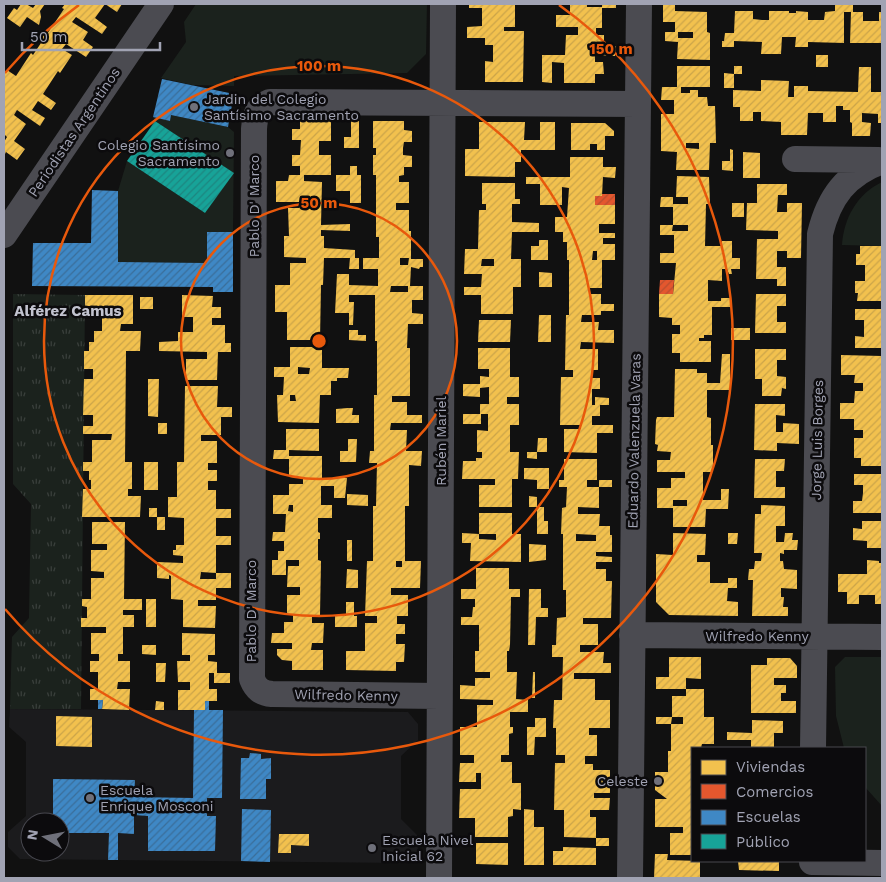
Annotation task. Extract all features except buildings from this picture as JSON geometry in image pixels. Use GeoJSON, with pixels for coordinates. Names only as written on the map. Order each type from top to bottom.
{"type":"FeatureCollection","features":[{"type":"Feature","properties":{"kind":"street","name":"Periodistas Argentinos"},"geometry":{"type":"LineString","coordinates":[[4,236],[161,4]]}},
{"type":"Feature","properties":{"kind":"street","name":"Rubén Mariel"},"geometry":{"type":"LineString","coordinates":[[439,878],[443,4]]}},
{"type":"Feature","properties":{"kind":"street","name":"Eduardo Valenzuela Varas"},"geometry":{"type":"LineString","coordinates":[[630,878],[639,4]]}},
{"type":"Feature","properties":{"kind":"street","name":"Pablo D' Marco"},"geometry":{"type":"LineString","coordinates":[[255,686],[252,679],[251,659],[254,138],[257,111],[262,105],[270,102],[638,104]]}},
{"type":"Feature","properties":{"kind":"street"},"geometry":{"type":"LineString","coordinates":[[795,159],[882,160]]}},
{"type":"Feature","properties":{"kind":"street","name":"Jorge Luis Borges"},"geometry":{"type":"LineString","coordinates":[[813,747],[820,234],[828,208],[842,186],[860,170],[882,160]]}},
{"type":"Feature","properties":{"kind":"street","name":"Wilfredo Kenny"},"geometry":{"type":"LineString","coordinates":[[632,635],[882,637]]}},
{"type":"Feature","properties":{"kind":"street","name":"Wilfredo Kenny"},"geometry":{"type":"LineString","coordinates":[[255,686],[265,693],[272,694],[439,696]]}},
{"type":"Feature","properties":{"kind":"street"},"geometry":{"type":"LineString","coordinates":[[812,867],[882,863]]}},
{"type":"Feature","properties":{"kind":"shaded area"},"geometry":{"type":"Polygon","coordinates":[[[10,709],[408,712],[418,724],[418,740],[401,756],[401,819],[417,835],[418,851],[405,863],[70,860],[70,812],[26,812],[26,742],[9,727],[10,709]]]}},
{"type":"Feature","properties":{"kind":"shaded area"},"geometry":{"type":"Polygon","coordinates":[[[20,821],[20,859],[8,847],[8,832],[20,821]]]}},
{"type":"Feature","properties":{"kind":"green space"},"geometry":{"type":"Polygon","coordinates":[[[196,4],[427,4],[426,54],[407,73],[234,76],[234,86],[192,85],[161,78],[186,42],[184,22],[196,4]]]}},
{"type":"Feature","properties":{"kind":"green space"},"geometry":{"type":"Polygon","coordinates":[[[171,115],[228,127],[234,132],[233,232],[207,232],[207,263],[118,262],[118,191],[127,161],[205,213],[233,173],[155,121],[153,117],[170,121],[171,115]]]}},
{"type":"Feature","properties":{"kind":"green space"},"geometry":{"type":"Polygon","coordinates":[[[882,182],[882,246],[842,245],[843,235],[853,208],[865,193],[882,182]]]}},
{"type":"Feature","properties":{"kind":"green space"},"geometry":{"type":"Polygon","coordinates":[[[13,294],[85,295],[81,709],[10,709],[12,637],[29,618],[31,504],[13,484],[13,294]]]}},
{"type":"Feature","properties":{"kind":"green space"},"geometry":{"type":"Polygon","coordinates":[[[845,657],[882,657],[882,806],[866,788],[866,747],[844,747],[836,716],[835,667],[845,657]]]}},
{"type":"Feature","properties":{"kind":"place","name":"Jardin del Colegio Santísimo Sacramento"},"geometry":{"type":"Point","coordinates":[194,107]}},
{"type":"Feature","properties":{"kind":"place","name":"Colegio Santísimo Sacramento"},"geometry":{"type":"Point","coordinates":[230,153]}},
{"type":"Feature","properties":{"kind":"place","name":"Celeste"},"geometry":{"type":"Point","coordinates":[658,781]}},
{"type":"Feature","properties":{"kind":"place","name":"Escuela Enrique Mosconi"},"geometry":{"type":"Point","coordinates":[90,798]}},
{"type":"Feature","properties":{"kind":"place","name":"Escuela Nivel Inicial 62"},"geometry":{"type":"Point","coordinates":[372,848]}},
{"type":"Feature","properties":{"kind":"district","name":"Alférez Camus"},"geometry":{"type":"Point","coordinates":[68,311]}}]}
